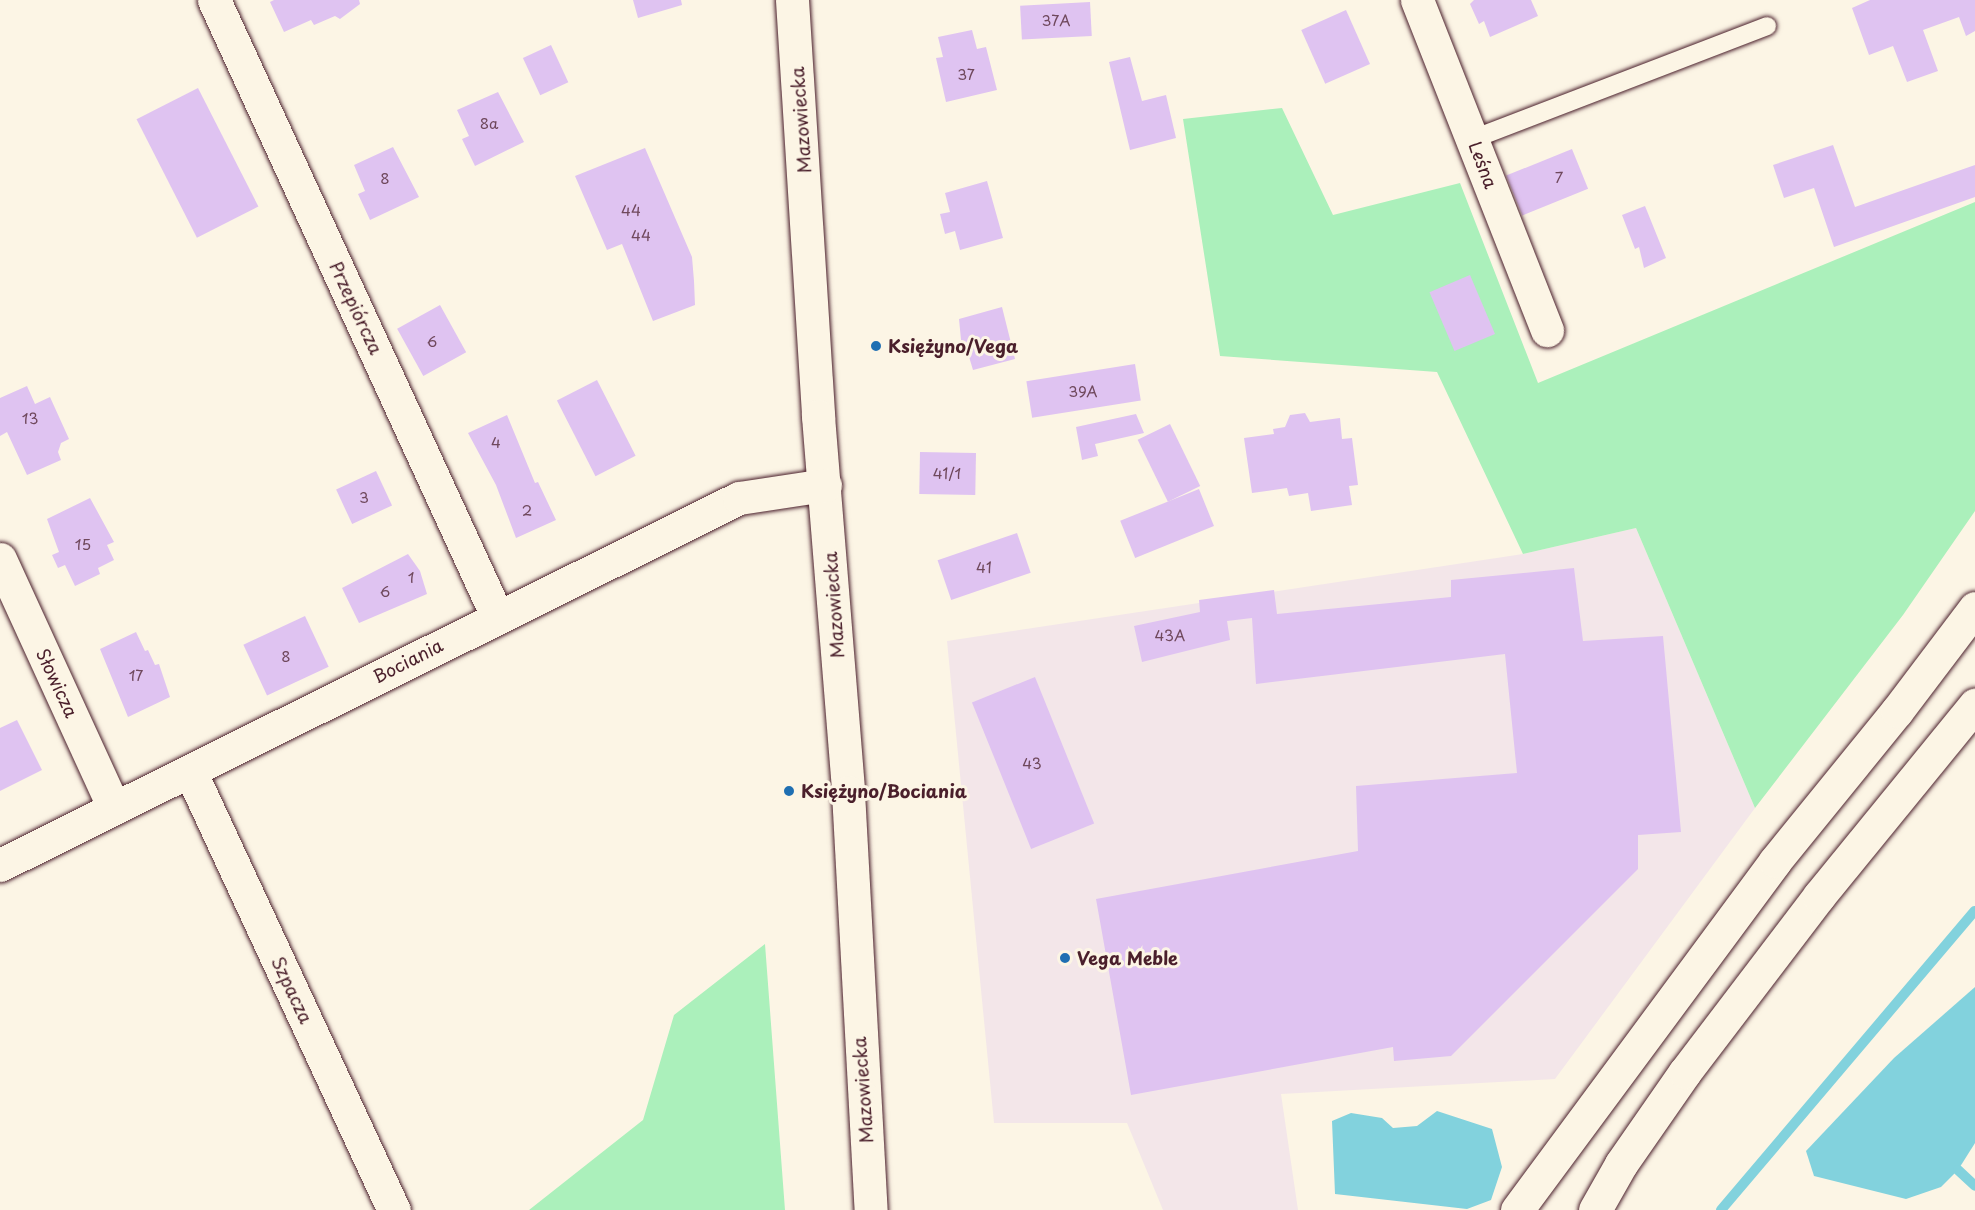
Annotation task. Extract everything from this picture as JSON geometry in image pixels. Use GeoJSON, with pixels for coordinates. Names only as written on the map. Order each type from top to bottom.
{"type":"FeatureCollection","features":[{"type":"Feature","properties":{"kind":"street","name":"Przepiórcza"},"geometry":{"type":"LineString","coordinates":[[214,0],[497,616]]}},
{"type":"Feature","properties":{"kind":"street","name":"Mazowiecka"},"geometry":{"type":"LineString","coordinates":[[792,0],[848,792],[871,1210]]}},
{"type":"Feature","properties":{"kind":"street","name":"Leśna"},"geometry":{"type":"LineString","coordinates":[[1418,0],[1547,330]]}},
{"type":"Feature","properties":{"kind":"street","name":"Bociania"},"geometry":{"type":"LineString","coordinates":[[0,865],[497,616],[740,498],[825,484]]}},
{"type":"Feature","properties":{"kind":"street","name":"Słowicza"},"geometry":{"type":"LineString","coordinates":[[0,559],[114,807]]}},
{"type":"Feature","properties":{"kind":"street"},"geometry":{"type":"LineString","coordinates":[[1517,1210],[1761,880],[1898,711],[1975,608]]}},
{"type":"Feature","properties":{"kind":"street"},"geometry":{"type":"LineString","coordinates":[[1595,1210],[1621,1164],[1685,1072],[1819,896],[1975,705]]}},
{"type":"Feature","properties":{"kind":"street","name":"Szpacza"},"geometry":{"type":"LineString","coordinates":[[190,771],[394,1210]]}},
{"type":"Feature","properties":{"kind":"lane"},"geometry":{"type":"LineString","coordinates":[[1473,139],[1767,26]]}},
{"type":"Feature","properties":{"kind":"shaded area"},"geometry":{"type":"Polygon","coordinates":[[[1636,528],[1755,808],[1555,1079],[1281,1094],[1298,1210],[1163,1210],[1127,1123],[994,1123],[947,641],[1523,554],[1636,528]]]}},
{"type":"Feature","properties":{"kind":"green space"},"geometry":{"type":"Polygon","coordinates":[[[1282,108],[1333,215],[1460,183],[1538,383],[1975,202],[1975,511],[1903,615],[1755,808],[1636,528],[1523,554],[1437,372],[1220,356],[1183,119],[1282,108]]]}},
{"type":"Feature","properties":{"kind":"green space"},"geometry":{"type":"Polygon","coordinates":[[[765,944],[785,1210],[529,1210],[643,1120],[674,1015],[765,944]]]}},
{"type":"Feature","properties":{"kind":"water"},"geometry":{"type":"Polygon","coordinates":[[[1975,987],[1975,1143],[1958,1170],[1941,1187],[1906,1199],[1814,1176],[1806,1151],[1894,1058],[1975,987]]]}},
{"type":"Feature","properties":{"kind":"water"},"geometry":{"type":"Polygon","coordinates":[[[1437,1111],[1492,1129],[1502,1167],[1491,1200],[1467,1209],[1335,1194],[1332,1121],[1351,1113],[1382,1118],[1393,1128],[1417,1126],[1437,1111]]]}},
{"type":"Feature","properties":{"kind":"building"},"geometry":{"type":"Polygon","coordinates":[[[274,0],[359,0],[360,4],[340,19],[335,16],[314,25],[311,20],[284,32],[270,2],[274,0]]]}},
{"type":"Feature","properties":{"kind":"building"},"geometry":{"type":"Polygon","coordinates":[[[633,0],[681,0],[682,5],[638,18],[633,0]]]}},
{"type":"Feature","properties":{"kind":"building"},"geometry":{"type":"Polygon","coordinates":[[[1474,0],[1531,0],[1538,16],[1490,37],[1484,21],[1479,24],[1470,4],[1474,0]]]}},
{"type":"Feature","properties":{"kind":"building"},"geometry":{"type":"Polygon","coordinates":[[[1870,0],[1975,0],[1975,31],[1966,36],[1959,17],[1923,30],[1938,71],[1907,82],[1893,46],[1869,55],[1852,8],[1870,0]]]}},
{"type":"Feature","properties":{"kind":"building"},"geometry":{"type":"Polygon","coordinates":[[[1090,2],[1092,36],[1022,40],[1020,6],[1090,2]]]}},
{"type":"Feature","properties":{"kind":"building"},"geometry":{"type":"Polygon","coordinates":[[[1346,10],[1370,64],[1325,84],[1301,30],[1346,10]]]}},
{"type":"Feature","properties":{"kind":"building"},"geometry":{"type":"Polygon","coordinates":[[[972,30],[977,49],[986,47],[997,90],[946,102],[936,58],[943,57],[938,37],[972,30]]]}},
{"type":"Feature","properties":{"kind":"building"},"geometry":{"type":"Polygon","coordinates":[[[551,45],[568,82],[540,95],[523,58],[551,45]]]}},
{"type":"Feature","properties":{"kind":"building"},"geometry":{"type":"Polygon","coordinates":[[[1130,57],[1142,101],[1166,95],[1176,138],[1130,150],[1109,62],[1130,57]]]}},
{"type":"Feature","properties":{"kind":"building"},"geometry":{"type":"Polygon","coordinates":[[[198,88],[258,207],[197,238],[137,119],[198,88]]]}},
{"type":"Feature","properties":{"kind":"building"},"geometry":{"type":"Polygon","coordinates":[[[498,92],[524,142],[475,166],[462,139],[469,136],[457,110],[498,92]]]}},
{"type":"Feature","properties":{"kind":"building"},"geometry":{"type":"Polygon","coordinates":[[[1833,145],[1855,207],[1975,165],[1975,197],[1834,247],[1814,188],[1784,198],[1773,165],[1833,145]]]}},
{"type":"Feature","properties":{"kind":"building"},"geometry":{"type":"Polygon","coordinates":[[[393,147],[419,197],[370,220],[358,194],[365,191],[354,165],[393,147]]]}},
{"type":"Feature","properties":{"kind":"building"},"geometry":{"type":"Polygon","coordinates":[[[645,148],[692,257],[694,281],[695,305],[653,321],[622,244],[607,250],[575,176],[645,148]]]}},
{"type":"Feature","properties":{"kind":"building"},"geometry":{"type":"Polygon","coordinates":[[[1572,149],[1588,189],[1522,215],[1506,176],[1572,149]]]}},
{"type":"Feature","properties":{"kind":"building"},"geometry":{"type":"Polygon","coordinates":[[[987,181],[1003,238],[960,250],[955,231],[945,234],[940,214],[950,212],[945,193],[987,181]]]}},
{"type":"Feature","properties":{"kind":"building"},"geometry":{"type":"Polygon","coordinates":[[[1645,206],[1666,258],[1644,268],[1639,247],[1635,249],[1622,215],[1645,206]]]}},
{"type":"Feature","properties":{"kind":"building"},"geometry":{"type":"Polygon","coordinates":[[[1470,275],[1495,334],[1455,351],[1429,292],[1470,275]]]}},
{"type":"Feature","properties":{"kind":"building"},"geometry":{"type":"Polygon","coordinates":[[[440,305],[466,352],[423,376],[397,329],[440,305]]]}},
{"type":"Feature","properties":{"kind":"building"},"geometry":{"type":"Polygon","coordinates":[[[1002,307],[1015,359],[973,370],[967,350],[962,350],[959,319],[1002,307]]]}},
{"type":"Feature","properties":{"kind":"building"},"geometry":{"type":"Polygon","coordinates":[[[1135,364],[1141,401],[1032,418],[1026,381],[1135,364]]]}},
{"type":"Feature","properties":{"kind":"building"},"geometry":{"type":"Polygon","coordinates":[[[597,380],[636,456],[595,476],[557,400],[597,380]]]}},
{"type":"Feature","properties":{"kind":"building"},"geometry":{"type":"Polygon","coordinates":[[[27,386],[35,404],[50,397],[69,439],[61,443],[58,452],[61,460],[27,475],[7,432],[0,436],[0,398],[27,386]]]}},
{"type":"Feature","properties":{"kind":"building"},"geometry":{"type":"Polygon","coordinates":[[[1305,413],[1310,422],[1340,418],[1342,439],[1352,438],[1358,485],[1349,486],[1352,505],[1311,511],[1308,493],[1289,496],[1287,488],[1252,493],[1244,438],[1274,434],[1273,429],[1285,427],[1290,415],[1305,413]]]}},
{"type":"Feature","properties":{"kind":"building"},"geometry":{"type":"Polygon","coordinates":[[[1136,414],[1144,433],[1095,444],[1098,456],[1082,460],[1076,427],[1136,414]]]}},
{"type":"Feature","properties":{"kind":"building"},"geometry":{"type":"Polygon","coordinates":[[[507,415],[535,483],[538,482],[556,520],[516,538],[496,485],[468,433],[507,415]]]}},
{"type":"Feature","properties":{"kind":"building"},"geometry":{"type":"Polygon","coordinates":[[[1170,424],[1200,486],[1168,502],[1138,440],[1170,424]]]}},
{"type":"Feature","properties":{"kind":"building"},"geometry":{"type":"Polygon","coordinates":[[[920,452],[976,453],[975,495],[919,494],[920,452]]]}},
{"type":"Feature","properties":{"kind":"building"},"geometry":{"type":"Polygon","coordinates":[[[376,471],[392,505],[352,524],[336,490],[376,471]]]}},
{"type":"Feature","properties":{"kind":"building"},"geometry":{"type":"Polygon","coordinates":[[[1199,489],[1214,526],[1135,558],[1120,521],[1199,489]]]}},
{"type":"Feature","properties":{"kind":"building"},"geometry":{"type":"Polygon","coordinates":[[[90,498],[114,542],[107,545],[114,560],[98,568],[100,574],[75,586],[65,565],[58,568],[52,555],[59,552],[47,519],[90,498]]]}},
{"type":"Feature","properties":{"kind":"building"},"geometry":{"type":"Polygon","coordinates":[[[1017,533],[1031,573],[951,600],[938,560],[1017,533]]]}},
{"type":"Feature","properties":{"kind":"building"},"geometry":{"type":"Polygon","coordinates":[[[408,554],[420,571],[427,594],[359,623],[342,588],[408,554]]]}},
{"type":"Feature","properties":{"kind":"building"},"geometry":{"type":"Polygon","coordinates":[[[1574,568],[1583,641],[1663,636],[1681,832],[1638,835],[1638,869],[1451,1056],[1394,1061],[1393,1047],[1131,1095],[1096,899],[1358,851],[1356,786],[1517,773],[1505,654],[1256,684],[1252,618],[1227,621],[1230,640],[1142,662],[1134,626],[1200,612],[1199,600],[1274,590],[1277,614],[1451,597],[1451,580],[1574,568]]]}},
{"type":"Feature","properties":{"kind":"building"},"geometry":{"type":"Polygon","coordinates":[[[305,616],[329,667],[267,695],[243,645],[305,616]]]}},
{"type":"Feature","properties":{"kind":"building"},"geometry":{"type":"Polygon","coordinates":[[[136,632],[155,665],[159,664],[170,697],[128,717],[100,649],[136,632]]]}},
{"type":"Feature","properties":{"kind":"building"},"geometry":{"type":"Polygon","coordinates":[[[1035,677],[1094,823],[1031,849],[972,702],[1035,677]]]}},
{"type":"Feature","properties":{"kind":"building"},"geometry":{"type":"Polygon","coordinates":[[[17,720],[42,770],[0,791],[0,728],[17,720]]]}},
{"type":"Feature","properties":{"kind":"waterway"},"geometry":{"type":"LineString","coordinates":[[1721,1210],[1975,911]]}},
{"type":"Feature","properties":{"kind":"waterway"},"geometry":{"type":"LineString","coordinates":[[1958,1170],[1975,1186]]}},
{"type":"Feature","properties":{"kind":"place","name":"Księżyno/Vega"},"geometry":{"type":"Point","coordinates":[876,346]}},
{"type":"Feature","properties":{"kind":"place","name":"Księżyno/Bociania"},"geometry":{"type":"Point","coordinates":[789,791]}},
{"type":"Feature","properties":{"kind":"place","name":"Vega Meble"},"geometry":{"type":"Point","coordinates":[1065,958]}}]}
